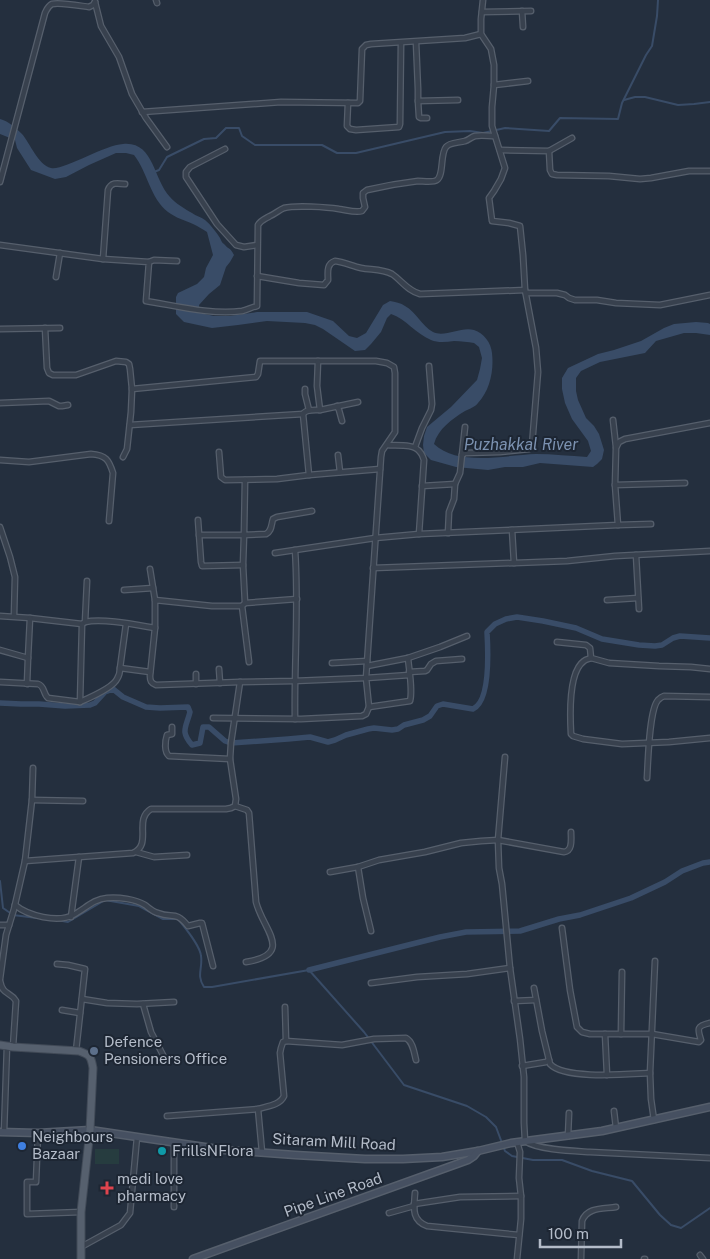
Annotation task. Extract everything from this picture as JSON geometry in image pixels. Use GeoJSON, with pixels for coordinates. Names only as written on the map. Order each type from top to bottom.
{"type":"FeatureCollection","features":[{"type":"Feature","properties":{"kind":"main road"},"geometry":{"type":"LineString","coordinates":[[7,1046],[76,1051],[88,1054],[92,1059],[90,1130],[81,1212],[81,1259]]}},
{"type":"Feature","properties":{"kind":"main road","name":"Sitaram Mill Road"},"geometry":{"type":"LineString","coordinates":[[2,1132],[38,1133],[90,1130],[225,1150],[365,1159],[403,1159],[442,1157],[514,1143],[616,1128],[710,1107]]}},
{"type":"Feature","properties":{"kind":"main road","name":"Pipe Line Road"},"geometry":{"type":"LineString","coordinates":[[193,1259],[468,1160],[478,1151]]}},
{"type":"Feature","properties":{"kind":"street"},"geometry":{"type":"LineString","coordinates":[[462,455],[466,453],[526,450],[532,446],[538,372],[536,348],[526,292],[520,226],[492,221],[489,198],[501,179],[505,168],[492,126],[494,65],[491,49],[481,34],[483,0]]}},
{"type":"Feature","properties":{"kind":"street"},"geometry":{"type":"LineString","coordinates":[[94,1],[101,26],[118,56],[132,94],[142,112],[167,147]]}},
{"type":"Feature","properties":{"kind":"street"},"geometry":{"type":"LineString","coordinates":[[0,182],[48,7],[52,4],[58,4],[89,7],[93,5],[94,1]]}},
{"type":"Feature","properties":{"kind":"street"},"geometry":{"type":"LineString","coordinates":[[522,11],[523,27]]}},
{"type":"Feature","properties":{"kind":"street"},"geometry":{"type":"LineString","coordinates":[[482,12],[531,11]]}},
{"type":"Feature","properties":{"kind":"street"},"geometry":{"type":"LineString","coordinates":[[142,112],[281,102],[358,103],[360,101],[362,48],[366,45],[465,38],[481,34]]}},
{"type":"Feature","properties":{"kind":"street"},"geometry":{"type":"LineString","coordinates":[[416,42],[419,117],[428,118]]}},
{"type":"Feature","properties":{"kind":"street"},"geometry":{"type":"LineString","coordinates":[[348,103],[347,126],[350,129],[399,127],[400,43]]}},
{"type":"Feature","properties":{"kind":"street"},"geometry":{"type":"LineString","coordinates":[[494,85],[528,81]]}},
{"type":"Feature","properties":{"kind":"street"},"geometry":{"type":"LineString","coordinates":[[418,101],[458,100]]}},
{"type":"Feature","properties":{"kind":"street"},"geometry":{"type":"LineString","coordinates":[[149,262],[146,301],[212,311],[243,311],[257,306],[258,225],[260,221],[288,208],[321,207],[362,211],[365,208],[363,193],[367,190],[404,183],[427,180],[435,181],[440,175],[446,146],[472,137],[494,134]]}},
{"type":"Feature","properties":{"kind":"street"},"geometry":{"type":"LineString","coordinates":[[500,150],[549,151],[572,138]]}},
{"type":"Feature","properties":{"kind":"street"},"geometry":{"type":"LineString","coordinates":[[225,149],[190,167],[186,172],[186,177],[217,224],[236,245],[244,247],[258,245]]}},
{"type":"Feature","properties":{"kind":"street"},"geometry":{"type":"LineString","coordinates":[[549,151],[550,170],[552,174],[557,175],[609,176],[640,179],[710,171]]}},
{"type":"Feature","properties":{"kind":"street"},"geometry":{"type":"LineString","coordinates":[[103,259],[108,190],[114,183],[125,184]]}},
{"type":"Feature","properties":{"kind":"street"},"geometry":{"type":"LineString","coordinates":[[0,245],[103,259],[149,262],[154,260],[177,261]]}},
{"type":"Feature","properties":{"kind":"street"},"geometry":{"type":"LineString","coordinates":[[56,277],[60,253]]}},
{"type":"Feature","properties":{"kind":"street"},"geometry":{"type":"LineString","coordinates":[[257,276],[324,285],[328,280],[329,264],[334,261],[360,268],[387,272],[412,292],[420,294],[557,293],[574,300],[660,305],[710,294]]}},
{"type":"Feature","properties":{"kind":"street"},"geometry":{"type":"LineString","coordinates":[[46,328],[47,368],[49,373],[53,375],[76,375],[116,361],[129,364],[132,412],[127,449],[123,457]]}},
{"type":"Feature","properties":{"kind":"street"},"geometry":{"type":"LineString","coordinates":[[0,329],[60,328]]}},
{"type":"Feature","properties":{"kind":"street"},"geometry":{"type":"LineString","coordinates":[[132,389],[256,377],[260,360],[376,361],[387,363],[394,367],[395,432],[382,451],[375,538],[366,678],[370,707],[362,716],[295,719],[213,718]]}},
{"type":"Feature","properties":{"kind":"street"},"geometry":{"type":"LineString","coordinates":[[318,361],[316,386],[320,410]]}},
{"type":"Feature","properties":{"kind":"street"},"geometry":{"type":"LineString","coordinates":[[415,447],[431,410],[429,366]]}},
{"type":"Feature","properties":{"kind":"street"},"geometry":{"type":"LineString","coordinates":[[306,389],[305,394],[309,410]]}},
{"type":"Feature","properties":{"kind":"street"},"geometry":{"type":"LineString","coordinates":[[0,403],[49,402],[59,406],[68,405]]}},
{"type":"Feature","properties":{"kind":"street"},"geometry":{"type":"LineString","coordinates":[[130,425],[302,414],[309,410],[320,410],[358,402]]}},
{"type":"Feature","properties":{"kind":"street"},"geometry":{"type":"LineString","coordinates":[[337,406],[342,421]]}},
{"type":"Feature","properties":{"kind":"street"},"geometry":{"type":"LineString","coordinates":[[302,414],[309,475]]}},
{"type":"Feature","properties":{"kind":"street"},"geometry":{"type":"LineString","coordinates":[[613,420],[616,448],[615,485],[618,525]]}},
{"type":"Feature","properties":{"kind":"street"},"geometry":{"type":"LineString","coordinates":[[616,448],[618,442],[624,439],[710,423]]}},
{"type":"Feature","properties":{"kind":"street"},"geometry":{"type":"LineString","coordinates":[[448,533],[455,484],[460,473],[465,427]]}},
{"type":"Feature","properties":{"kind":"street"},"geometry":{"type":"LineString","coordinates":[[387,446],[415,447],[424,460],[419,534]]}},
{"type":"Feature","properties":{"kind":"street"},"geometry":{"type":"LineString","coordinates":[[219,452],[222,479],[278,479],[380,469]]}},
{"type":"Feature","properties":{"kind":"street"},"geometry":{"type":"LineString","coordinates":[[0,460],[29,462],[91,454],[104,457],[114,473],[109,521]]}},
{"type":"Feature","properties":{"kind":"street"},"geometry":{"type":"LineString","coordinates":[[338,455],[340,472]]}},
{"type":"Feature","properties":{"kind":"street"},"geometry":{"type":"LineString","coordinates":[[245,480],[243,565],[249,662]]}},
{"type":"Feature","properties":{"kind":"street"},"geometry":{"type":"LineString","coordinates":[[615,485],[685,483]]}},
{"type":"Feature","properties":{"kind":"street"},"geometry":{"type":"LineString","coordinates":[[422,486],[455,484]]}},
{"type":"Feature","properties":{"kind":"street"},"geometry":{"type":"LineString","coordinates":[[199,535],[266,534],[271,528],[273,519],[277,517],[312,511]]}},
{"type":"Feature","properties":{"kind":"street"},"geometry":{"type":"LineString","coordinates":[[198,520],[202,566],[243,565]]}},
{"type":"Feature","properties":{"kind":"street"},"geometry":{"type":"LineString","coordinates":[[275,553],[375,538],[419,534],[651,524]]}},
{"type":"Feature","properties":{"kind":"street"},"geometry":{"type":"LineString","coordinates":[[0,527],[15,577],[14,616]]}},
{"type":"Feature","properties":{"kind":"street"},"geometry":{"type":"LineString","coordinates":[[512,530],[514,563]]}},
{"type":"Feature","properties":{"kind":"street"},"geometry":{"type":"LineString","coordinates":[[295,550],[297,599],[294,681],[295,719]]}},
{"type":"Feature","properties":{"kind":"street"},"geometry":{"type":"LineString","coordinates":[[373,568],[575,560],[636,554],[710,551]]}},
{"type":"Feature","properties":{"kind":"street"},"geometry":{"type":"LineString","coordinates":[[636,554],[639,609]]}},
{"type":"Feature","properties":{"kind":"street"},"geometry":{"type":"LineString","coordinates":[[150,569],[155,600],[156,628],[150,672],[152,684],[366,678],[425,671],[436,661],[462,659]]}},
{"type":"Feature","properties":{"kind":"street"},"geometry":{"type":"LineString","coordinates":[[80,702],[87,581]]}},
{"type":"Feature","properties":{"kind":"street"},"geometry":{"type":"LineString","coordinates":[[124,590],[153,588]]}},
{"type":"Feature","properties":{"kind":"street"},"geometry":{"type":"LineString","coordinates":[[607,600],[638,598]]}},
{"type":"Feature","properties":{"kind":"street"},"geometry":{"type":"LineString","coordinates":[[155,600],[212,606],[244,605],[297,599]]}},
{"type":"Feature","properties":{"kind":"street"},"geometry":{"type":"LineString","coordinates":[[0,616],[84,623],[89,621],[156,628]]}},
{"type":"Feature","properties":{"kind":"street"},"geometry":{"type":"LineString","coordinates":[[27,684],[30,618]]}},
{"type":"Feature","properties":{"kind":"street"},"geometry":{"type":"LineString","coordinates":[[0,682],[42,685],[45,696],[48,698],[80,702],[96,695],[113,684],[118,678],[126,624]]}},
{"type":"Feature","properties":{"kind":"street"},"geometry":{"type":"LineString","coordinates":[[332,663],[367,663],[408,658],[467,636]]}},
{"type":"Feature","properties":{"kind":"street"},"geometry":{"type":"LineString","coordinates":[[557,642],[586,645],[590,648],[591,658]]}},
{"type":"Feature","properties":{"kind":"street"},"geometry":{"type":"LineString","coordinates":[[0,650],[28,658]]}},
{"type":"Feature","properties":{"kind":"street"},"geometry":{"type":"LineString","coordinates":[[370,707],[410,701],[408,658]]}},
{"type":"Feature","properties":{"kind":"street"},"geometry":{"type":"LineString","coordinates":[[710,669],[609,663],[591,658],[583,661],[577,668],[572,683],[570,734],[583,739],[622,744],[710,738]]}},
{"type":"Feature","properties":{"kind":"street"},"geometry":{"type":"LineString","coordinates":[[120,668],[150,672]]}},
{"type":"Feature","properties":{"kind":"street"},"geometry":{"type":"LineString","coordinates":[[219,669],[220,683]]}},
{"type":"Feature","properties":{"kind":"street"},"geometry":{"type":"LineString","coordinates":[[196,674],[196,684]]}},
{"type":"Feature","properties":{"kind":"street"},"geometry":{"type":"LineString","coordinates":[[235,806],[236,799],[230,759],[240,682]]}},
{"type":"Feature","properties":{"kind":"street"},"geometry":{"type":"LineString","coordinates":[[647,778],[651,724],[659,699],[664,696],[710,697]]}},
{"type":"Feature","properties":{"kind":"street"},"geometry":{"type":"LineString","coordinates":[[172,727],[172,734],[167,735],[166,739],[166,753],[168,756],[230,759]]}},
{"type":"Feature","properties":{"kind":"street"},"geometry":{"type":"LineString","coordinates":[[505,757],[498,840],[499,868],[520,1040],[526,1141],[534,1146],[570,1150],[710,1158]]}},
{"type":"Feature","properties":{"kind":"street"},"geometry":{"type":"LineString","coordinates":[[2,1132],[7,1046],[16,1000],[4,991],[0,980],[8,925],[25,861],[32,800],[33,768]]}},
{"type":"Feature","properties":{"kind":"street"},"geometry":{"type":"LineString","coordinates":[[32,800],[83,801]]}},
{"type":"Feature","properties":{"kind":"street"},"geometry":{"type":"LineString","coordinates":[[136,852],[142,843],[145,813],[151,809],[226,809],[235,806],[247,810],[249,813],[256,902],[258,911],[273,944],[271,951],[265,957],[246,962]]}},
{"type":"Feature","properties":{"kind":"street"},"geometry":{"type":"LineString","coordinates":[[330,872],[461,843],[498,840],[568,852],[570,849],[571,832]]}},
{"type":"Feature","properties":{"kind":"street"},"geometry":{"type":"LineString","coordinates":[[25,861],[136,852],[154,857],[187,855]]}},
{"type":"Feature","properties":{"kind":"street"},"geometry":{"type":"LineString","coordinates":[[71,917],[79,857]]}},
{"type":"Feature","properties":{"kind":"street"},"geometry":{"type":"LineString","coordinates":[[358,867],[371,931]]}},
{"type":"Feature","properties":{"kind":"street"},"geometry":{"type":"LineString","coordinates":[[14,907],[34,915],[59,919],[71,917],[99,899],[114,897],[139,902],[160,914],[178,916],[188,926],[201,923],[213,966]]}},
{"type":"Feature","properties":{"kind":"street"},"geometry":{"type":"LineString","coordinates":[[0,925],[8,925]]}},
{"type":"Feature","properties":{"kind":"street"},"geometry":{"type":"LineString","coordinates":[[562,928],[577,1027],[582,1032],[652,1034],[701,1041]]}},
{"type":"Feature","properties":{"kind":"street"},"geometry":{"type":"LineString","coordinates":[[654,1120],[650,1073],[655,960]]}},
{"type":"Feature","properties":{"kind":"street"},"geometry":{"type":"LineString","coordinates":[[57,964],[84,969],[76,1051]]}},
{"type":"Feature","properties":{"kind":"street"},"geometry":{"type":"LineString","coordinates":[[371,983],[510,968]]}},
{"type":"Feature","properties":{"kind":"street"},"geometry":{"type":"LineString","coordinates":[[620,1034],[622,972]]}},
{"type":"Feature","properties":{"kind":"street"},"geometry":{"type":"LineString","coordinates":[[534,988],[550,1064],[554,1068],[572,1072],[607,1075],[650,1073]]}},
{"type":"Feature","properties":{"kind":"street"},"geometry":{"type":"LineString","coordinates":[[82,999],[107,1003],[143,1004],[174,1002]]}},
{"type":"Feature","properties":{"kind":"street"},"geometry":{"type":"LineString","coordinates":[[514,1001],[536,1000]]}},
{"type":"Feature","properties":{"kind":"street"},"geometry":{"type":"LineString","coordinates":[[143,1004],[151,1032],[164,1055]]}},
{"type":"Feature","properties":{"kind":"street"},"geometry":{"type":"LineString","coordinates":[[285,1006],[286,1041]]}},
{"type":"Feature","properties":{"kind":"street"},"geometry":{"type":"LineString","coordinates":[[62,1010],[80,1013]]}},
{"type":"Feature","properties":{"kind":"street"},"geometry":{"type":"LineString","coordinates":[[703,1047],[698,1030],[702,1025],[710,1023]]}},
{"type":"Feature","properties":{"kind":"street"},"geometry":{"type":"LineString","coordinates":[[605,1034],[607,1075]]}},
{"type":"Feature","properties":{"kind":"street"},"geometry":{"type":"LineString","coordinates":[[168,1116],[258,1109],[276,1104],[284,1096],[281,1048],[282,1044],[286,1041],[334,1045],[374,1039],[406,1038],[410,1040],[416,1060]]}},
{"type":"Feature","properties":{"kind":"street"},"geometry":{"type":"LineString","coordinates":[[522,1066],[549,1060]]}},
{"type":"Feature","properties":{"kind":"street"},"geometry":{"type":"LineString","coordinates":[[258,1109],[262,1152]]}},
{"type":"Feature","properties":{"kind":"street"},"geometry":{"type":"LineString","coordinates":[[614,1111],[616,1128]]}},
{"type":"Feature","properties":{"kind":"street"},"geometry":{"type":"LineString","coordinates":[[568,1136],[569,1113]]}},
{"type":"Feature","properties":{"kind":"street"},"geometry":{"type":"LineString","coordinates":[[38,1133],[36,1182],[27,1182],[27,1214],[81,1212]]}},
{"type":"Feature","properties":{"kind":"street"},"geometry":{"type":"LineString","coordinates":[[81,1247],[121,1225],[130,1213],[136,1137]]}},
{"type":"Feature","properties":{"kind":"street"},"geometry":{"type":"LineString","coordinates":[[174,1142],[174,1207]]}},
{"type":"Feature","properties":{"kind":"street"},"geometry":{"type":"LineString","coordinates":[[514,1143],[520,1152],[519,1178],[522,1219],[517,1259]]}},
{"type":"Feature","properties":{"kind":"street"},"geometry":{"type":"LineString","coordinates":[[415,1193],[416,1218],[420,1223],[427,1226],[519,1235]]}},
{"type":"Feature","properties":{"kind":"street"},"geometry":{"type":"LineString","coordinates":[[389,1213],[414,1205],[460,1197],[521,1196]]}},
{"type":"Feature","properties":{"kind":"street"},"geometry":{"type":"LineString","coordinates":[[581,1259],[581,1228],[584,1215],[588,1211],[616,1207]]}},
{"type":"Feature","properties":{"kind":"green space"},"geometry":{"type":"Polygon","coordinates":[[[95,1149],[119,1149],[119,1164],[95,1164],[95,1149]]]}},
{"type":"Feature","properties":{"kind":"water"},"geometry":{"type":"Polygon","coordinates":[[[0,119],[9,123],[20,132],[42,163],[51,168],[65,166],[115,145],[133,145],[141,148],[152,163],[164,189],[170,197],[180,206],[207,222],[234,255],[226,267],[220,285],[199,305],[200,313],[214,316],[230,316],[257,312],[307,312],[333,321],[349,336],[357,338],[366,333],[383,305],[390,301],[402,304],[409,309],[433,332],[443,334],[469,329],[481,333],[489,342],[492,353],[492,373],[486,392],[477,404],[455,417],[442,429],[434,444],[444,451],[456,455],[469,458],[536,454],[587,457],[591,451],[588,441],[572,419],[565,403],[562,389],[562,378],[568,368],[598,354],[641,341],[674,324],[708,323],[710,324],[710,335],[684,333],[656,341],[645,353],[600,362],[581,371],[576,378],[578,400],[586,418],[599,434],[604,450],[602,459],[593,467],[540,463],[523,467],[505,467],[488,470],[456,467],[431,460],[424,453],[423,445],[427,427],[451,407],[477,380],[482,358],[479,347],[474,343],[434,341],[391,314],[387,318],[381,332],[371,344],[365,350],[355,351],[323,329],[305,323],[267,321],[212,328],[184,322],[176,314],[176,297],[178,293],[197,284],[204,277],[206,268],[213,255],[207,232],[174,216],[162,206],[153,193],[134,155],[116,153],[66,177],[55,179],[31,170],[17,148],[15,140],[0,134],[0,119]]]}},
{"type":"Feature","properties":{"kind":"waterway"},"geometry":{"type":"LineString","coordinates":[[154,172],[159,170],[167,157],[204,139],[216,138],[226,128],[239,128],[242,136],[255,145],[322,145],[337,153],[356,153],[445,132],[470,131],[483,133],[505,128],[549,131],[560,118],[618,119],[622,103],[652,46],[658,0]]}},
{"type":"Feature","properties":{"kind":"waterway"},"geometry":{"type":"LineString","coordinates":[[624,100],[645,97],[678,105],[710,102]]}},
{"type":"Feature","properties":{"kind":"waterway"},"geometry":{"type":"LineString","coordinates":[[0,703],[65,706],[90,705],[95,703],[105,692],[113,689],[123,697],[146,707],[188,707],[190,712],[185,733],[192,745],[200,743],[203,727],[209,727],[225,741],[231,743],[310,737],[328,742],[368,729],[398,729],[404,725],[423,720],[430,716],[437,706],[443,704],[473,709],[479,704],[486,686],[488,662],[487,632],[495,624],[506,619],[517,617],[543,621],[576,628],[602,639],[639,645],[662,645],[680,636],[710,638]]}},
{"type":"Feature","properties":{"kind":"waterway"},"geometry":{"type":"LineString","coordinates":[[309,970],[440,937],[466,932],[520,931],[559,919],[580,915],[631,898],[665,882],[682,871],[710,862]]}},
{"type":"Feature","properties":{"kind":"waterway"},"geometry":{"type":"LineString","coordinates":[[0,881],[3,908],[13,915],[37,918]]}},
{"type":"Feature","properties":{"kind":"waterway"},"geometry":{"type":"LineString","coordinates":[[57,920],[68,922],[105,900],[139,906],[163,919],[178,919],[192,937],[200,952],[200,979],[204,987],[309,970],[364,1032],[404,1085],[467,1106],[486,1117],[496,1127],[505,1151],[512,1156],[533,1160],[562,1160],[592,1171],[632,1181],[660,1215],[671,1225],[681,1228],[710,1208]]}},
{"type":"Feature","properties":{"kind":"place","name":"Defence Pensioners Office"},"geometry":{"type":"Point","coordinates":[94,1051]}},
{"type":"Feature","properties":{"kind":"place","name":"Neighbours Bazaar"},"geometry":{"type":"Point","coordinates":[22,1146]}},
{"type":"Feature","properties":{"kind":"place","name":"FrillsNFlora"},"geometry":{"type":"Point","coordinates":[162,1151]}},
{"type":"Feature","properties":{"kind":"place","name":"medi love pharmacy"},"geometry":{"type":"Point","coordinates":[107,1188]}},
{"type":"Feature","properties":{"kind":"water label","name":"Puzhakkal River"},"geometry":{"type":"Point","coordinates":[521,444]}}]}
